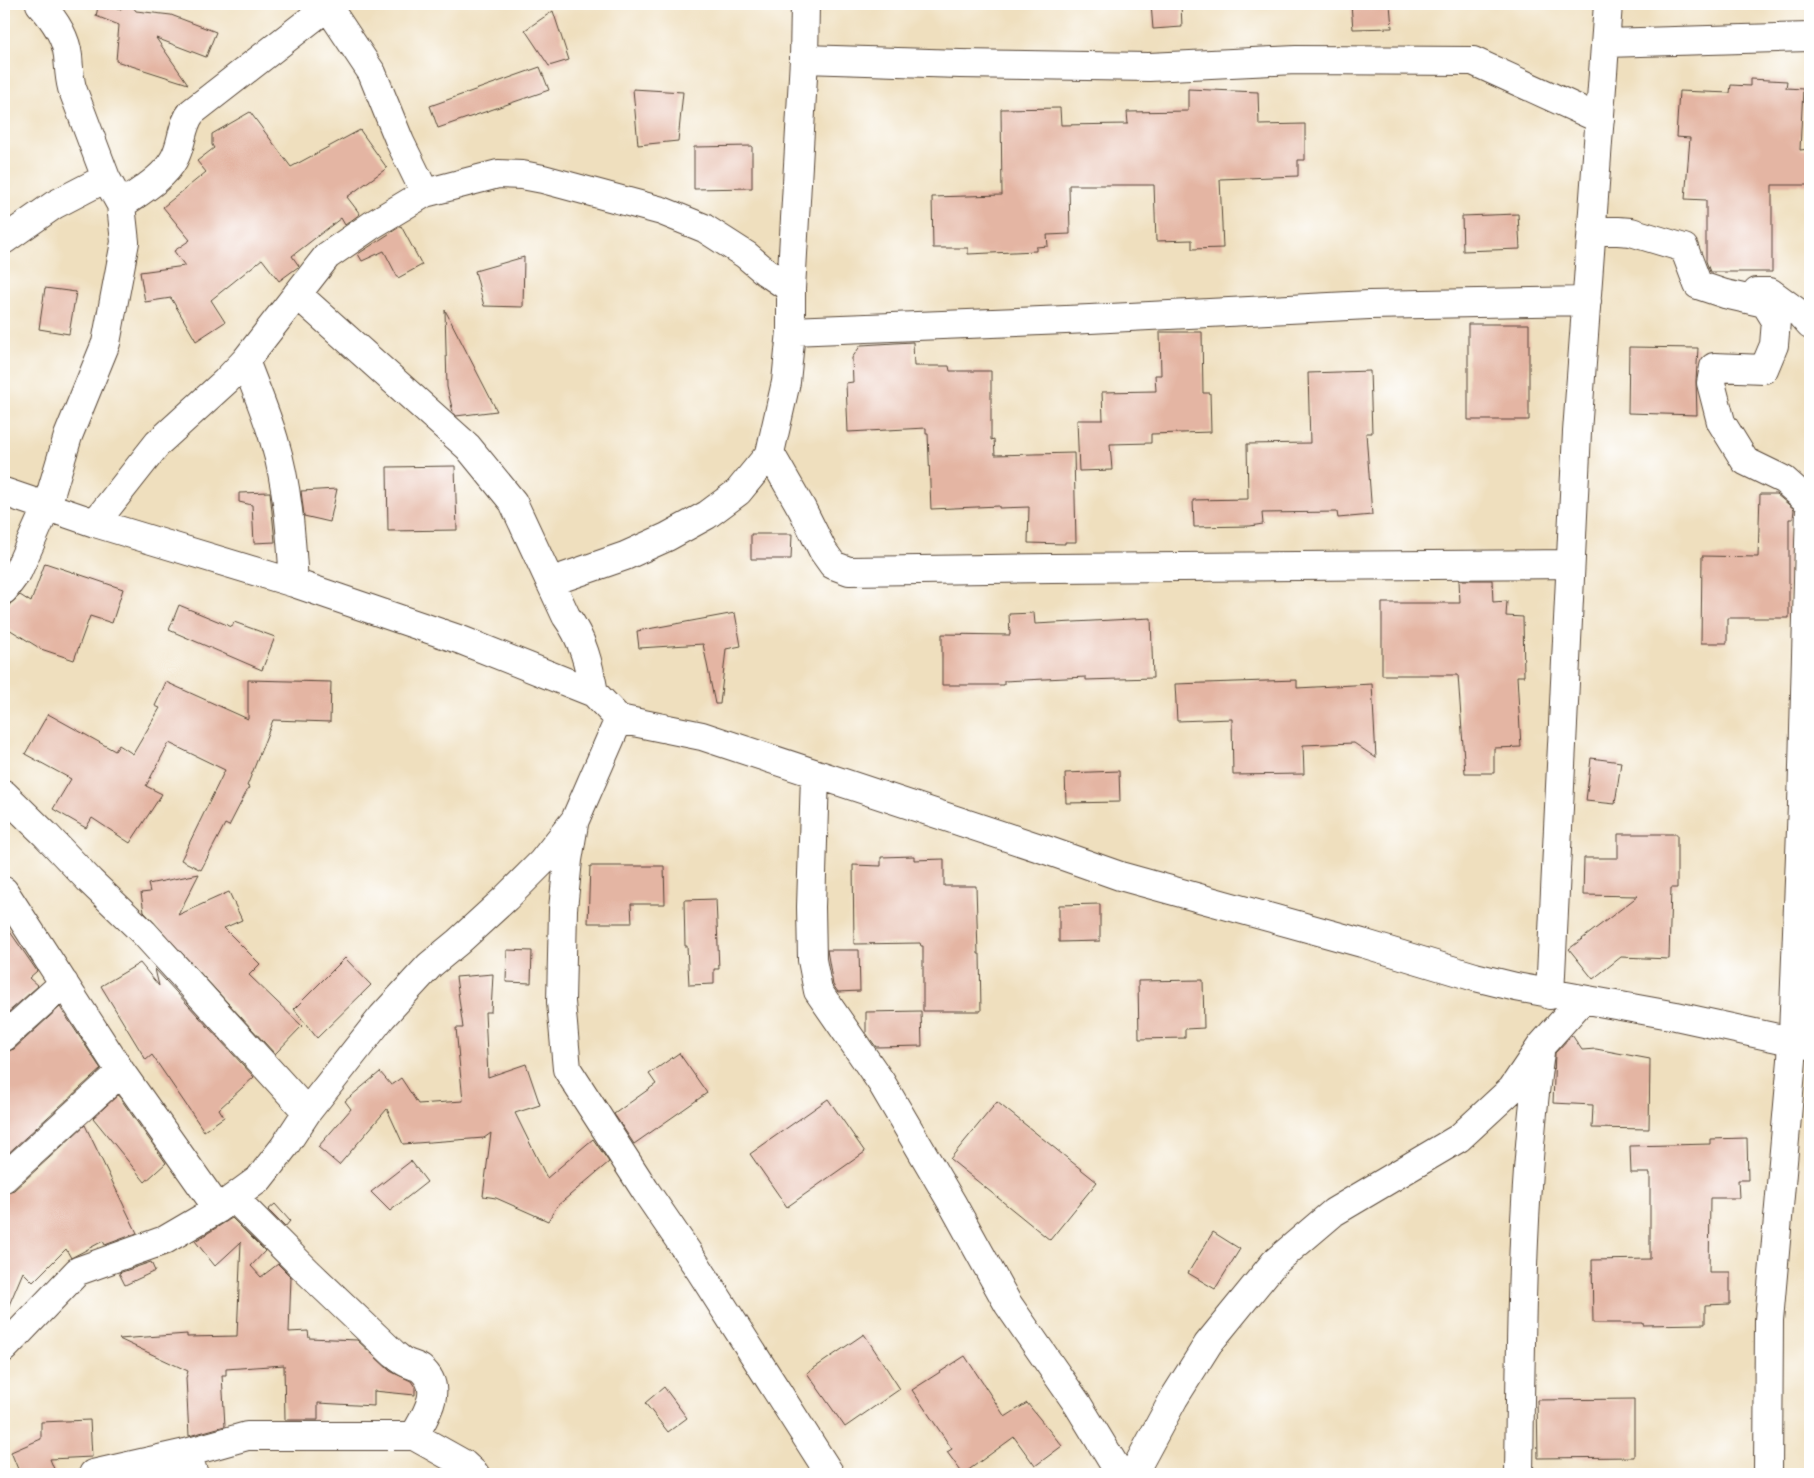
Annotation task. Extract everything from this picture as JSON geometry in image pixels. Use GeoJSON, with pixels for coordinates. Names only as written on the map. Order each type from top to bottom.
{"type":"FeatureCollection","features":[{"type":"Feature","properties":{"kind":"street"},"geometry":{"type":"LineString","coordinates":[[4,590],[18,571],[48,506],[68,436],[106,343],[125,242],[121,205],[106,178],[72,88],[68,74],[68,56],[65,43],[59,30],[40,4]]}},
{"type":"Feature","properties":{"kind":"street"},"geometry":{"type":"LineString","coordinates":[[550,582],[625,556],[667,537],[707,515],[738,492],[770,453],[786,382],[791,331],[805,4]]}},
{"type":"Feature","properties":{"kind":"street"},"geometry":{"type":"LineString","coordinates":[[1550,995],[1576,432],[1608,4]]}},
{"type":"Feature","properties":{"kind":"street"},"geometry":{"type":"LineString","coordinates":[[121,205],[167,170],[180,146],[184,125],[192,112],[326,6],[372,73],[400,142],[425,193]]}},
{"type":"Feature","properties":{"kind":"street"},"geometry":{"type":"LineString","coordinates":[[1606,43],[1810,37]]}},
{"type":"Feature","properties":{"kind":"street"},"geometry":{"type":"LineString","coordinates":[[804,59],[1149,67],[1296,60],[1472,61],[1600,119]]}},
{"type":"Feature","properties":{"kind":"street"},"geometry":{"type":"LineString","coordinates":[[95,523],[158,443],[226,381],[245,361],[327,256],[372,225],[425,193],[498,174],[543,178],[662,211],[704,228],[746,255],[792,290]]}},
{"type":"Feature","properties":{"kind":"street"},"geometry":{"type":"LineString","coordinates":[[4,240],[54,205],[106,178]]}},
{"type":"Feature","properties":{"kind":"street"},"geometry":{"type":"LineString","coordinates":[[1592,229],[1630,232],[1684,248],[1698,285],[1765,303],[1776,321],[1774,345],[1764,369],[1714,367],[1711,383],[1721,422],[1745,460],[1784,480],[1810,505],[1802,1043],[1769,1320],[1768,1474]]}},
{"type":"Feature","properties":{"kind":"street"},"geometry":{"type":"LineString","coordinates":[[1720,292],[1770,292],[1800,314],[1810,325]]}},
{"type":"Feature","properties":{"kind":"street"},"geometry":{"type":"LineString","coordinates":[[298,294],[468,447],[512,502],[566,616],[576,630],[590,668],[594,693]]}},
{"type":"Feature","properties":{"kind":"street"},"geometry":{"type":"LineString","coordinates":[[791,331],[1369,305],[1587,301]]}},
{"type":"Feature","properties":{"kind":"street"},"geometry":{"type":"LineString","coordinates":[[245,361],[274,440],[283,477],[290,527],[294,584]]}},
{"type":"Feature","properties":{"kind":"street"},"geometry":{"type":"LineString","coordinates":[[770,453],[833,565],[849,571],[1570,564]]}},
{"type":"Feature","properties":{"kind":"street"},"geometry":{"type":"LineString","coordinates":[[4,492],[95,523],[294,584],[461,640],[594,693],[619,719],[702,736],[1120,876],[1362,943],[1475,977],[1550,995],[1676,1016],[1802,1043]]}},
{"type":"Feature","properties":{"kind":"street"},"geometry":{"type":"LineString","coordinates":[[4,1348],[78,1270],[165,1240],[226,1203],[259,1179],[382,1017],[430,965],[506,898],[542,862],[574,820],[619,719]]}},
{"type":"Feature","properties":{"kind":"street"},"geometry":{"type":"LineString","coordinates":[[815,775],[811,907],[812,960],[818,990],[881,1082],[952,1203],[1008,1304],[1078,1405],[1120,1474]]}},
{"type":"Feature","properties":{"kind":"street"},"geometry":{"type":"LineString","coordinates":[[4,794],[144,933],[308,1112]]}},
{"type":"Feature","properties":{"kind":"street"},"geometry":{"type":"LineString","coordinates":[[574,820],[563,909],[561,1002],[567,1070],[699,1269],[830,1474]]}},
{"type":"Feature","properties":{"kind":"street"},"geometry":{"type":"LineString","coordinates":[[4,893],[121,1072],[226,1203],[308,1272],[394,1354],[406,1363],[421,1369],[430,1382],[433,1392],[431,1405],[414,1436]]}},
{"type":"Feature","properties":{"kind":"street"},"geometry":{"type":"LineString","coordinates":[[4,1037],[64,983]]}},
{"type":"Feature","properties":{"kind":"street"},"geometry":{"type":"LineString","coordinates":[[1133,1474],[1174,1398],[1208,1344],[1274,1262],[1334,1212],[1459,1138],[1512,1089],[1541,1046],[1582,1000]]}},
{"type":"Feature","properties":{"kind":"street"},"geometry":{"type":"LineString","coordinates":[[1519,1474],[1521,1296],[1525,1211],[1532,1109],[1541,1046]]}},
{"type":"Feature","properties":{"kind":"street"},"geometry":{"type":"LineString","coordinates":[[4,1178],[121,1072]]}},
{"type":"Feature","properties":{"kind":"street"},"geometry":{"type":"LineString","coordinates":[[93,1474],[190,1464],[247,1436],[414,1436],[464,1464],[476,1474]]}},
{"type":"Feature","properties":{"kind":"building"},"geometry":{"type":"Polygon","coordinates":[[[122,4],[131,4],[136,11],[171,15],[216,32],[206,57],[156,38],[188,84],[116,61],[119,25],[96,16],[98,7],[121,9],[122,4]]]}},
{"type":"Feature","properties":{"kind":"building"},"geometry":{"type":"Polygon","coordinates":[[[1151,4],[1181,4],[1182,27],[1153,29],[1151,4]]]}},
{"type":"Feature","properties":{"kind":"building"},"geometry":{"type":"Polygon","coordinates":[[[1351,4],[1390,4],[1392,28],[1353,29],[1351,4]]]}},
{"type":"Feature","properties":{"kind":"building"},"geometry":{"type":"Polygon","coordinates":[[[553,11],[569,60],[549,66],[525,30],[553,11]]]}},
{"type":"Feature","properties":{"kind":"building"},"geometry":{"type":"Polygon","coordinates":[[[540,67],[549,90],[438,128],[430,106],[540,67]]]}},
{"type":"Feature","properties":{"kind":"building"},"geometry":{"type":"Polygon","coordinates":[[[1750,79],[1787,81],[1786,88],[1803,89],[1800,150],[1810,149],[1810,185],[1772,185],[1772,272],[1710,272],[1706,261],[1706,200],[1685,199],[1690,138],[1676,137],[1679,91],[1730,93],[1731,85],[1750,86],[1750,79]]]}},
{"type":"Feature","properties":{"kind":"building"},"geometry":{"type":"Polygon","coordinates":[[[633,89],[683,92],[678,141],[638,145],[633,89]]]}},
{"type":"Feature","properties":{"kind":"building"},"geometry":{"type":"Polygon","coordinates":[[[1188,89],[1258,92],[1259,125],[1305,124],[1305,160],[1298,160],[1298,176],[1220,179],[1223,248],[1192,249],[1192,240],[1156,241],[1154,185],[1069,185],[1070,234],[1047,235],[1048,246],[1036,247],[1036,251],[968,254],[968,248],[933,248],[932,197],[1002,195],[1001,109],[1060,108],[1061,125],[1128,124],[1127,112],[1188,111],[1188,89]]]}},
{"type":"Feature","properties":{"kind":"building"},"geometry":{"type":"Polygon","coordinates":[[[250,112],[291,167],[360,130],[387,168],[347,197],[360,214],[345,225],[341,218],[292,256],[298,267],[279,281],[262,259],[211,300],[225,322],[196,341],[171,298],[145,302],[140,272],[185,266],[174,251],[190,240],[163,207],[206,172],[197,161],[214,148],[212,145],[212,134],[250,112]]]}},
{"type":"Feature","properties":{"kind":"building"},"geometry":{"type":"Polygon","coordinates":[[[752,146],[752,188],[694,189],[694,147],[752,146]]]}},
{"type":"Feature","properties":{"kind":"building"},"geometry":{"type":"Polygon","coordinates":[[[1518,214],[1520,249],[1463,251],[1462,216],[1518,214]]]}},
{"type":"Feature","properties":{"kind":"building"},"geometry":{"type":"Polygon","coordinates":[[[401,226],[422,265],[398,278],[384,251],[362,261],[358,254],[401,226]]]}},
{"type":"Feature","properties":{"kind":"building"},"geometry":{"type":"Polygon","coordinates":[[[524,257],[523,307],[484,306],[475,271],[524,257]]]}},
{"type":"Feature","properties":{"kind":"building"},"geometry":{"type":"Polygon","coordinates":[[[45,288],[76,292],[69,334],[39,329],[45,288]]]}},
{"type":"Feature","properties":{"kind":"building"},"geometry":{"type":"Polygon","coordinates":[[[445,310],[497,411],[456,416],[453,412],[447,387],[445,310]]]}},
{"type":"Feature","properties":{"kind":"building"},"geometry":{"type":"Polygon","coordinates":[[[1468,324],[1529,324],[1529,420],[1468,420],[1468,324]]]}},
{"type":"Feature","properties":{"kind":"building"},"geometry":{"type":"Polygon","coordinates":[[[1160,332],[1202,332],[1203,393],[1210,393],[1211,432],[1151,434],[1151,443],[1110,444],[1112,470],[1079,471],[1077,420],[1103,420],[1102,392],[1156,391],[1155,375],[1161,375],[1160,332]]]}},
{"type":"Feature","properties":{"kind":"building"},"geometry":{"type":"Polygon","coordinates":[[[913,342],[914,366],[949,366],[950,371],[991,371],[991,440],[994,439],[995,455],[1074,453],[1076,542],[1065,542],[1065,544],[1028,543],[1029,507],[999,508],[999,506],[931,509],[928,434],[926,434],[926,428],[848,432],[846,383],[853,382],[852,358],[861,345],[913,342]]]}},
{"type":"Feature","properties":{"kind":"building"},"geometry":{"type":"Polygon","coordinates":[[[1629,347],[1698,348],[1696,381],[1697,415],[1628,413],[1629,347]]]}},
{"type":"Feature","properties":{"kind":"building"},"geometry":{"type":"Polygon","coordinates":[[[1370,371],[1372,433],[1366,433],[1372,515],[1338,518],[1337,512],[1262,513],[1263,524],[1194,527],[1193,500],[1248,499],[1247,444],[1310,443],[1308,373],[1370,371]]]}},
{"type":"Feature","properties":{"kind":"building"},"geometry":{"type":"Polygon","coordinates":[[[455,466],[457,530],[388,531],[387,467],[455,466]]]}},
{"type":"Feature","properties":{"kind":"building"},"geometry":{"type":"Polygon","coordinates":[[[337,489],[330,522],[304,516],[301,491],[337,489]]]}},
{"type":"Feature","properties":{"kind":"building"},"geometry":{"type":"Polygon","coordinates":[[[270,492],[275,542],[254,543],[252,505],[239,502],[239,493],[270,492]]]}},
{"type":"Feature","properties":{"kind":"building"},"geometry":{"type":"Polygon","coordinates":[[[1760,494],[1776,494],[1794,509],[1793,519],[1789,519],[1789,618],[1727,618],[1727,643],[1701,643],[1702,556],[1758,557],[1760,494]]]}},
{"type":"Feature","properties":{"kind":"building"},"geometry":{"type":"Polygon","coordinates":[[[751,534],[792,534],[791,559],[751,559],[751,534]]]}},
{"type":"Feature","properties":{"kind":"building"},"geometry":{"type":"Polygon","coordinates":[[[45,563],[123,589],[112,623],[90,616],[74,660],[41,649],[4,626],[4,614],[10,604],[20,595],[31,602],[45,563]]]}},
{"type":"Feature","properties":{"kind":"building"},"geometry":{"type":"Polygon","coordinates":[[[1459,580],[1492,580],[1493,602],[1507,601],[1506,616],[1523,617],[1524,676],[1517,676],[1521,747],[1494,748],[1494,773],[1465,773],[1458,675],[1382,675],[1382,603],[1460,603],[1459,580]]]}},
{"type":"Feature","properties":{"kind":"building"},"geometry":{"type":"Polygon","coordinates":[[[179,605],[232,627],[234,622],[275,637],[262,670],[169,630],[179,605]]]}},
{"type":"Feature","properties":{"kind":"building"},"geometry":{"type":"Polygon","coordinates":[[[735,613],[741,646],[726,649],[720,704],[715,704],[703,644],[639,648],[637,631],[735,613]]]}},
{"type":"Feature","properties":{"kind":"building"},"geometry":{"type":"Polygon","coordinates":[[[1034,613],[1035,624],[1151,618],[1153,678],[1086,680],[1086,677],[1004,681],[1004,685],[942,685],[942,634],[1010,635],[1009,614],[1034,613]]]}},
{"type":"Feature","properties":{"kind":"building"},"geometry":{"type":"Polygon","coordinates":[[[248,680],[331,682],[330,722],[273,720],[247,786],[249,787],[229,826],[225,824],[201,870],[181,860],[225,770],[169,743],[146,786],[162,794],[130,843],[92,818],[86,828],[53,809],[71,779],[25,754],[48,714],[115,751],[119,745],[133,754],[160,708],[155,706],[166,682],[248,719],[248,680]]]}},
{"type":"Feature","properties":{"kind":"building"},"geometry":{"type":"Polygon","coordinates":[[[1297,680],[1297,688],[1372,684],[1376,758],[1354,743],[1303,745],[1304,774],[1233,775],[1232,719],[1177,721],[1175,684],[1297,680]]]}},
{"type":"Feature","properties":{"kind":"building"},"geometry":{"type":"Polygon","coordinates":[[[1591,758],[1621,762],[1615,804],[1586,801],[1591,758]]]}},
{"type":"Feature","properties":{"kind":"building"},"geometry":{"type":"Polygon","coordinates":[[[1119,771],[1120,802],[1066,803],[1065,773],[1119,771]]]}},
{"type":"Feature","properties":{"kind":"building"},"geometry":{"type":"Polygon","coordinates":[[[1618,834],[1677,834],[1677,888],[1671,888],[1669,959],[1621,957],[1593,979],[1569,949],[1638,896],[1583,895],[1584,858],[1618,858],[1618,834]]]}},
{"type":"Feature","properties":{"kind":"building"},"geometry":{"type":"Polygon","coordinates":[[[914,856],[914,860],[944,859],[944,886],[976,886],[981,1011],[923,1011],[923,946],[920,943],[854,944],[853,865],[881,866],[881,857],[914,856]]]}},
{"type":"Feature","properties":{"kind":"building"},"geometry":{"type":"Polygon","coordinates":[[[590,866],[664,866],[665,904],[631,904],[632,923],[588,923],[590,866]]]}},
{"type":"Feature","properties":{"kind":"building"},"geometry":{"type":"Polygon","coordinates":[[[199,874],[178,915],[229,892],[242,920],[224,928],[260,964],[249,975],[302,1026],[275,1054],[144,912],[141,893],[150,892],[148,884],[199,874]]]}},
{"type":"Feature","properties":{"kind":"building"},"geometry":{"type":"Polygon","coordinates":[[[716,899],[719,969],[714,969],[714,984],[689,985],[687,946],[685,946],[684,900],[716,899]]]}},
{"type":"Feature","properties":{"kind":"building"},"geometry":{"type":"Polygon","coordinates":[[[1100,904],[1100,941],[1059,942],[1059,905],[1100,904]]]}},
{"type":"Feature","properties":{"kind":"building"},"geometry":{"type":"Polygon","coordinates":[[[4,923],[37,971],[29,978],[38,986],[4,1016],[4,923]]]}},
{"type":"Feature","properties":{"kind":"building"},"geometry":{"type":"Polygon","coordinates":[[[507,950],[532,951],[531,983],[506,982],[507,950]]]}},
{"type":"Feature","properties":{"kind":"building"},"geometry":{"type":"Polygon","coordinates":[[[827,950],[859,950],[860,991],[838,992],[833,985],[827,950]]]}},
{"type":"Feature","properties":{"kind":"building"},"geometry":{"type":"Polygon","coordinates":[[[345,958],[371,985],[317,1038],[294,1009],[345,958]]]}},
{"type":"Feature","properties":{"kind":"building"},"geometry":{"type":"Polygon","coordinates":[[[140,963],[159,986],[155,969],[254,1077],[219,1109],[224,1117],[204,1131],[152,1055],[146,1060],[101,986],[140,963]]]}},
{"type":"Feature","properties":{"kind":"building"},"geometry":{"type":"Polygon","coordinates":[[[493,974],[491,1012],[485,1012],[488,1077],[526,1064],[540,1105],[515,1113],[547,1178],[593,1139],[609,1162],[557,1206],[548,1221],[496,1198],[483,1196],[491,1133],[484,1138],[403,1144],[387,1109],[339,1165],[318,1147],[351,1109],[345,1101],[380,1072],[391,1085],[401,1078],[418,1104],[463,1101],[456,1028],[463,1028],[456,977],[493,974]]]}},
{"type":"Feature","properties":{"kind":"building"},"geometry":{"type":"Polygon","coordinates":[[[1203,980],[1204,1028],[1185,1029],[1185,1038],[1139,1039],[1138,981],[1203,980]]]}},
{"type":"Feature","properties":{"kind":"building"},"geometry":{"type":"Polygon","coordinates":[[[60,1007],[101,1069],[4,1157],[4,1052],[14,1049],[60,1007]]]}},
{"type":"Feature","properties":{"kind":"building"},"geometry":{"type":"Polygon","coordinates":[[[921,1011],[922,1046],[876,1047],[866,1033],[866,1012],[921,1011]]]}},
{"type":"Feature","properties":{"kind":"building"},"geometry":{"type":"Polygon","coordinates":[[[1572,1035],[1582,1050],[1596,1049],[1650,1059],[1649,1129],[1592,1128],[1593,1105],[1553,1103],[1555,1053],[1572,1035]]]}},
{"type":"Feature","properties":{"kind":"building"},"geometry":{"type":"Polygon","coordinates":[[[679,1053],[707,1093],[634,1144],[614,1114],[656,1084],[649,1074],[679,1053]]]}},
{"type":"Feature","properties":{"kind":"building"},"geometry":{"type":"Polygon","coordinates":[[[118,1095],[166,1163],[145,1182],[93,1118],[118,1095]]]}},
{"type":"Feature","properties":{"kind":"building"},"geometry":{"type":"Polygon","coordinates":[[[828,1099],[865,1152],[787,1207],[750,1154],[828,1099]]]}},
{"type":"Feature","properties":{"kind":"building"},"geometry":{"type":"Polygon","coordinates":[[[997,1102],[1097,1182],[1050,1240],[950,1159],[997,1102]]]}},
{"type":"Feature","properties":{"kind":"building"},"geometry":{"type":"Polygon","coordinates":[[[85,1125],[137,1233],[105,1245],[103,1241],[71,1258],[66,1249],[33,1282],[23,1272],[4,1317],[4,1193],[14,1190],[85,1125]]]}},
{"type":"Feature","properties":{"kind":"building"},"geometry":{"type":"Polygon","coordinates":[[[1747,1138],[1748,1180],[1738,1180],[1739,1198],[1710,1198],[1709,1272],[1730,1272],[1730,1304],[1705,1305],[1705,1324],[1643,1325],[1643,1323],[1593,1323],[1592,1260],[1650,1259],[1650,1173],[1631,1173],[1630,1146],[1710,1144],[1710,1139],[1747,1138]]]}},
{"type":"Feature","properties":{"kind":"building"},"geometry":{"type":"Polygon","coordinates":[[[411,1161],[427,1182],[390,1211],[371,1192],[411,1161]]]}},
{"type":"Feature","properties":{"kind":"building"},"geometry":{"type":"Polygon","coordinates":[[[275,1204],[290,1221],[285,1227],[268,1210],[275,1204]]]}},
{"type":"Feature","properties":{"kind":"building"},"geometry":{"type":"Polygon","coordinates":[[[232,1218],[265,1251],[251,1266],[261,1277],[278,1264],[291,1277],[289,1332],[308,1331],[309,1338],[357,1340],[390,1371],[411,1381],[415,1387],[415,1395],[374,1391],[374,1406],[318,1403],[318,1420],[285,1420],[284,1365],[226,1369],[226,1375],[222,1375],[225,1426],[189,1436],[186,1378],[188,1371],[119,1339],[187,1334],[187,1337],[237,1336],[241,1242],[215,1266],[195,1241],[232,1218]]]}},
{"type":"Feature","properties":{"kind":"building"},"geometry":{"type":"Polygon","coordinates":[[[1213,1232],[1240,1249],[1215,1289],[1188,1273],[1213,1232]]]}},
{"type":"Feature","properties":{"kind":"building"},"geometry":{"type":"Polygon","coordinates":[[[151,1262],[155,1271],[125,1285],[119,1273],[151,1262]]]}},
{"type":"Feature","properties":{"kind":"building"},"geometry":{"type":"Polygon","coordinates":[[[864,1334],[900,1389],[845,1427],[807,1373],[864,1334]]]}},
{"type":"Feature","properties":{"kind":"building"},"geometry":{"type":"Polygon","coordinates":[[[965,1356],[1005,1417],[1027,1403],[1062,1446],[1035,1466],[1014,1437],[963,1474],[947,1452],[952,1449],[912,1390],[965,1356]]]}},
{"type":"Feature","properties":{"kind":"building"},"geometry":{"type":"Polygon","coordinates":[[[664,1387],[687,1418],[668,1432],[645,1403],[664,1387]]]}},
{"type":"Feature","properties":{"kind":"building"},"geometry":{"type":"Polygon","coordinates":[[[1634,1399],[1634,1457],[1538,1458],[1537,1400],[1634,1399]]]}},
{"type":"Feature","properties":{"kind":"building"},"geometry":{"type":"Polygon","coordinates":[[[90,1420],[92,1457],[50,1459],[56,1474],[20,1474],[11,1452],[41,1439],[41,1422],[90,1420]]]}}]}
